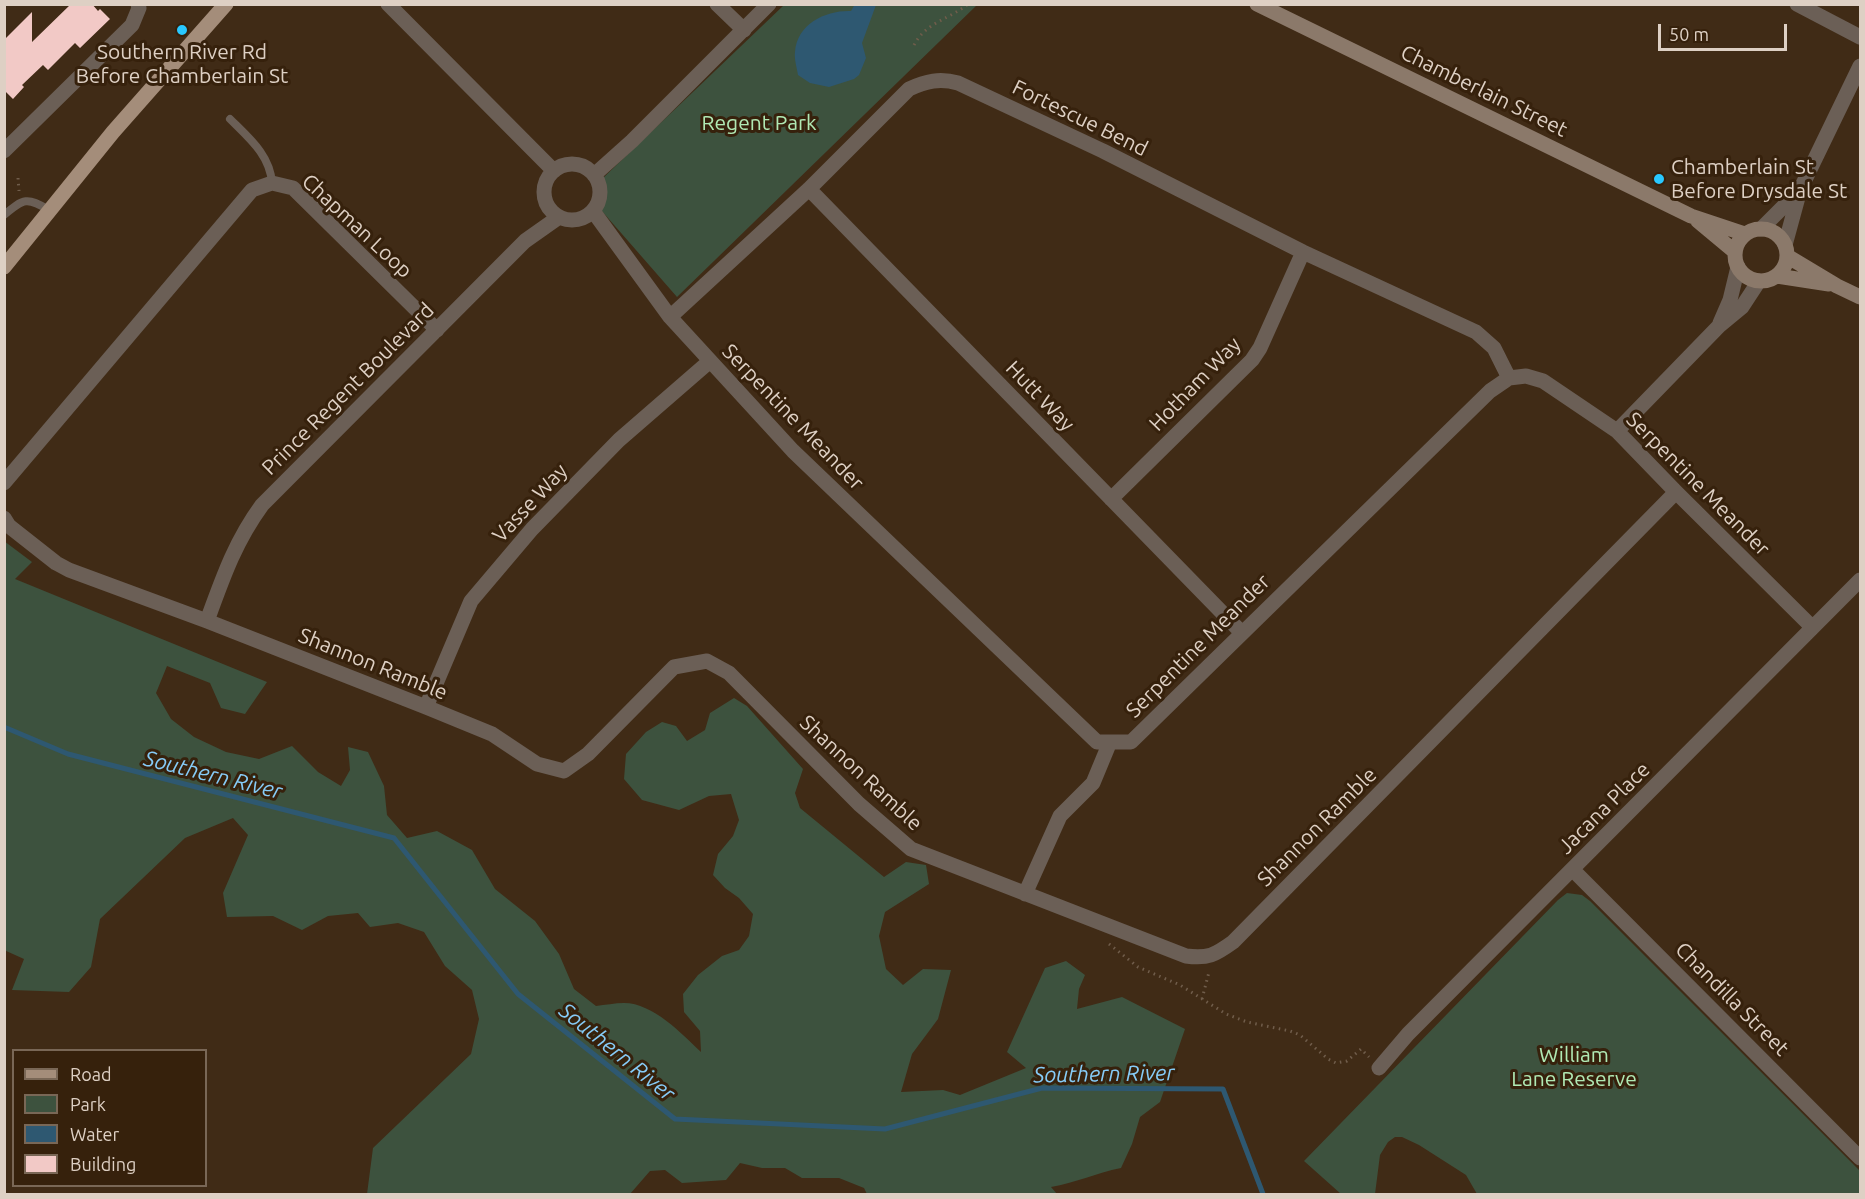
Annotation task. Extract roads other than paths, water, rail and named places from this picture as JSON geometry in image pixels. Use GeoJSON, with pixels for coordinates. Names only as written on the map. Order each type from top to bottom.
{"type":"FeatureCollection","features":[{"type":"Feature","properties":{"kind":"main road"},"geometry":{"type":"LineString","coordinates":[[4,267],[113,132],[226,4]]}},
{"type":"Feature","properties":{"kind":"main road","name":"Chamberlain Street"},"geometry":{"type":"LineString","coordinates":[[1257,4],[1691,216],[1745,234]]}},
{"type":"Feature","properties":{"kind":"main road","name":"Chamberlain Street"},"geometry":{"type":"LineString","coordinates":[[1691,216],[1734,251]]}},
{"type":"Feature","properties":{"kind":"main road"},"geometry":{"type":"LineString","coordinates":[[1837,286],[1776,276],[1759,281],[1743,274],[1738,267],[1734,251],[1745,234],[1761,229],[1775,233],[1786,250],[1837,286],[1860,297]]}},
{"type":"Feature","properties":{"kind":"main road"},"geometry":{"type":"LineString","coordinates":[[1776,276],[1786,264],[1786,250]]}},
{"type":"Feature","properties":{"kind":"street"},"geometry":{"type":"LineString","coordinates":[[4,151],[132,25],[139,8],[138,4]]}},
{"type":"Feature","properties":{"kind":"street"},"geometry":{"type":"LineString","coordinates":[[388,4],[554,171]]}},
{"type":"Feature","properties":{"kind":"street"},"geometry":{"type":"LineString","coordinates":[[717,4],[744,30]]}},
{"type":"Feature","properties":{"kind":"street"},"geometry":{"type":"LineString","coordinates":[[594,175],[632,141],[769,4]]}},
{"type":"Feature","properties":{"kind":"street"},"geometry":{"type":"LineString","coordinates":[[1797,4],[1860,37]]}},
{"type":"Feature","properties":{"kind":"street"},"geometry":{"type":"LineString","coordinates":[[1786,250],[1800,190],[1860,66]]}},
{"type":"Feature","properties":{"kind":"street","name":"Fortescue Bend"},"geometry":{"type":"LineString","coordinates":[[670,317],[809,189],[909,89],[921,83],[947,80],[958,82],[1103,151],[1303,252],[1476,332],[1494,348],[1509,378]]}},
{"type":"Feature","properties":{"kind":"street"},"geometry":{"type":"LineString","coordinates":[[573,164],[587,168],[594,175],[599,184],[600,194],[593,211],[576,220],[559,217],[549,209],[545,200],[545,184],[554,171],[573,164]]}},
{"type":"Feature","properties":{"kind":"street"},"geometry":{"type":"LineString","coordinates":[[4,483],[252,190],[272,183]]}},
{"type":"Feature","properties":{"kind":"street","name":"Chapman Loop"},"geometry":{"type":"LineString","coordinates":[[272,183],[293,188],[436,330]]}},
{"type":"Feature","properties":{"kind":"street","name":"Hutt Way"},"geometry":{"type":"LineString","coordinates":[[809,189],[1242,633]]}},
{"type":"Feature","properties":{"kind":"street"},"geometry":{"type":"LineString","coordinates":[[1761,229],[1800,190]]}},
{"type":"Feature","properties":{"kind":"street","name":"Serpentine Meander"},"geometry":{"type":"LineString","coordinates":[[593,211],[670,317],[793,451],[1097,742],[1131,742],[1490,391],[1509,378],[1526,376],[1543,381],[1617,430],[1812,627]]}},
{"type":"Feature","properties":{"kind":"street","name":"Prince Regent Boulevard"},"geometry":{"type":"LineString","coordinates":[[207,621],[232,553],[246,527],[262,505],[525,241],[559,217]]}},
{"type":"Feature","properties":{"kind":"street","name":"Hotham Way"},"geometry":{"type":"LineString","coordinates":[[1111,499],[1252,360],[1260,348],[1303,252]]}},
{"type":"Feature","properties":{"kind":"street"},"geometry":{"type":"LineString","coordinates":[[1719,326],[1730,300],[1738,267]]}},
{"type":"Feature","properties":{"kind":"street"},"geometry":{"type":"LineString","coordinates":[[1617,430],[1719,326],[1742,307],[1759,281]]}},
{"type":"Feature","properties":{"kind":"street","name":"Vasse Way"},"geometry":{"type":"LineString","coordinates":[[426,707],[471,601],[532,529],[611,448],[710,361]]}},
{"type":"Feature","properties":{"kind":"street","name":"Shannon Ramble"},"geometry":{"type":"LineString","coordinates":[[4,518],[9,526],[56,563],[69,570],[207,621],[426,707],[492,734],[537,764],[564,771],[588,754],[674,667],[707,661],[729,673],[859,804],[911,849],[1186,957],[1203,958],[1218,953],[1233,942],[1676,492]]}},
{"type":"Feature","properties":{"kind":"street","name":"Jacana Place"},"geometry":{"type":"LineString","coordinates":[[1379,1068],[1408,1034],[1860,580]]}},
{"type":"Feature","properties":{"kind":"street"},"geometry":{"type":"LineString","coordinates":[[1025,894],[1060,816],[1093,783],[1110,742]]}},
{"type":"Feature","properties":{"kind":"street","name":"Chandilla Street"},"geometry":{"type":"LineString","coordinates":[[1573,870],[1860,1158]]}},
{"type":"Feature","properties":{"kind":"lane"},"geometry":{"type":"LineString","coordinates":[[230,119],[258,148],[271,173],[272,183]]}},
{"type":"Feature","properties":{"kind":"lane"},"geometry":{"type":"LineString","coordinates":[[4,215],[20,201],[28,200],[49,210]]}},
{"type":"Feature","properties":{"kind":"water"},"geometry":{"type":"Polygon","coordinates":[[[855,4],[876,5],[862,43],[866,58],[859,75],[854,79],[829,87],[810,83],[798,75],[795,52],[801,33],[815,20],[832,13],[851,11],[855,4]]]}},
{"type":"Feature","properties":{"kind":"waterway","name":"Southern River"},"geometry":{"type":"LineString","coordinates":[[4,727],[68,754],[394,838],[518,994],[675,1119],[885,1129],[1042,1088],[1223,1089],[1263,1194]]}},
{"type":"Feature","properties":{"kind":"place","name":"Southern River Rd Before Chamberlain St"},"geometry":{"type":"Point","coordinates":[182,30]}},
{"type":"Feature","properties":{"kind":"place","name":"Chamberlain St Before Drysdale St"},"geometry":{"type":"Point","coordinates":[1659,179]}},
{"type":"Feature","properties":{"kind":"park label","name":"Regent Park"},"geometry":{"type":"Point","coordinates":[759,123]}},
{"type":"Feature","properties":{"kind":"park label","name":"William Lane Reserve"},"geometry":{"type":"Point","coordinates":[1574,1067]}}]}
